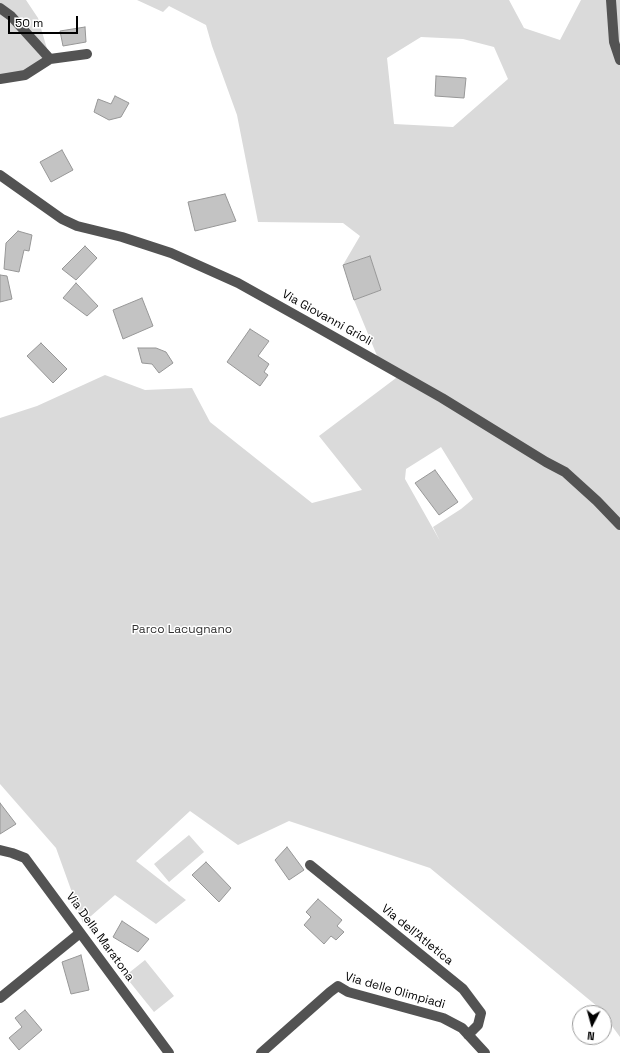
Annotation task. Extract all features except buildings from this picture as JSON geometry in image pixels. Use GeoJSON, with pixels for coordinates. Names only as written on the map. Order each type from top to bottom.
{"type":"FeatureCollection","features":[{"type":"Feature","properties":{"kind":"street"},"geometry":{"type":"LineString","coordinates":[[611,0],[614,42],[620,60]]}},
{"type":"Feature","properties":{"kind":"street"},"geometry":{"type":"LineString","coordinates":[[0,8],[11,16],[50,59]]}},
{"type":"Feature","properties":{"kind":"street"},"geometry":{"type":"LineString","coordinates":[[0,79],[25,75],[50,59],[87,54]]}},
{"type":"Feature","properties":{"kind":"street","name":"Via Giovanni Grioli"},"geometry":{"type":"LineString","coordinates":[[1,177],[62,219],[77,226],[122,237],[171,253],[238,283],[306,321],[442,398],[546,462],[565,472],[597,500],[620,525]]}},
{"type":"Feature","properties":{"kind":"street","name":"Via Della Maratona"},"geometry":{"type":"LineString","coordinates":[[0,850],[25,858],[169,1053]]}},
{"type":"Feature","properties":{"kind":"street","name":"Via dell'Atletica"},"geometry":{"type":"LineString","coordinates":[[310,864],[463,989],[482,1013],[478,1025],[468,1035]]}},
{"type":"Feature","properties":{"kind":"street"},"geometry":{"type":"LineString","coordinates":[[0,998],[80,933]]}},
{"type":"Feature","properties":{"kind":"street","name":"Via delle Olimpiadi"},"geometry":{"type":"LineString","coordinates":[[261,1053],[338,986],[348,992],[443,1018],[462,1028],[485,1053]]}},
{"type":"Feature","properties":{"kind":"green space"},"geometry":{"type":"Polygon","coordinates":[[[0,0],[26,0],[38,18],[50,59],[25,75],[0,79],[0,0]]]}},
{"type":"Feature","properties":{"kind":"green space","name":"Parco Lacugnano"},"geometry":{"type":"Polygon","coordinates":[[[137,0],[509,0],[524,28],[560,40],[581,0],[620,0],[620,1037],[612,1026],[612,1005],[596,1005],[430,868],[289,821],[238,845],[190,811],[136,861],[186,900],[156,924],[115,895],[83,923],[56,848],[0,784],[0,418],[37,406],[105,375],[145,390],[192,388],[210,422],[312,503],[362,490],[319,436],[400,375],[380,363],[354,300],[381,290],[370,256],[343,265],[360,236],[343,223],[258,222],[237,115],[206,25],[169,6],[163,12],[137,0]],[[421,37],[387,58],[394,124],[453,127],[508,79],[494,47],[463,39],[421,37]],[[441,447],[406,469],[405,479],[440,541],[433,527],[461,509],[473,499],[441,447]]]}},
{"type":"Feature","properties":{"kind":"green space"},"geometry":{"type":"Polygon","coordinates":[[[189,835],[204,852],[169,882],[154,864],[189,835]]]}},
{"type":"Feature","properties":{"kind":"green space"},"geometry":{"type":"Polygon","coordinates":[[[145,960],[174,996],[154,1012],[125,976],[145,960]]]}}]}
